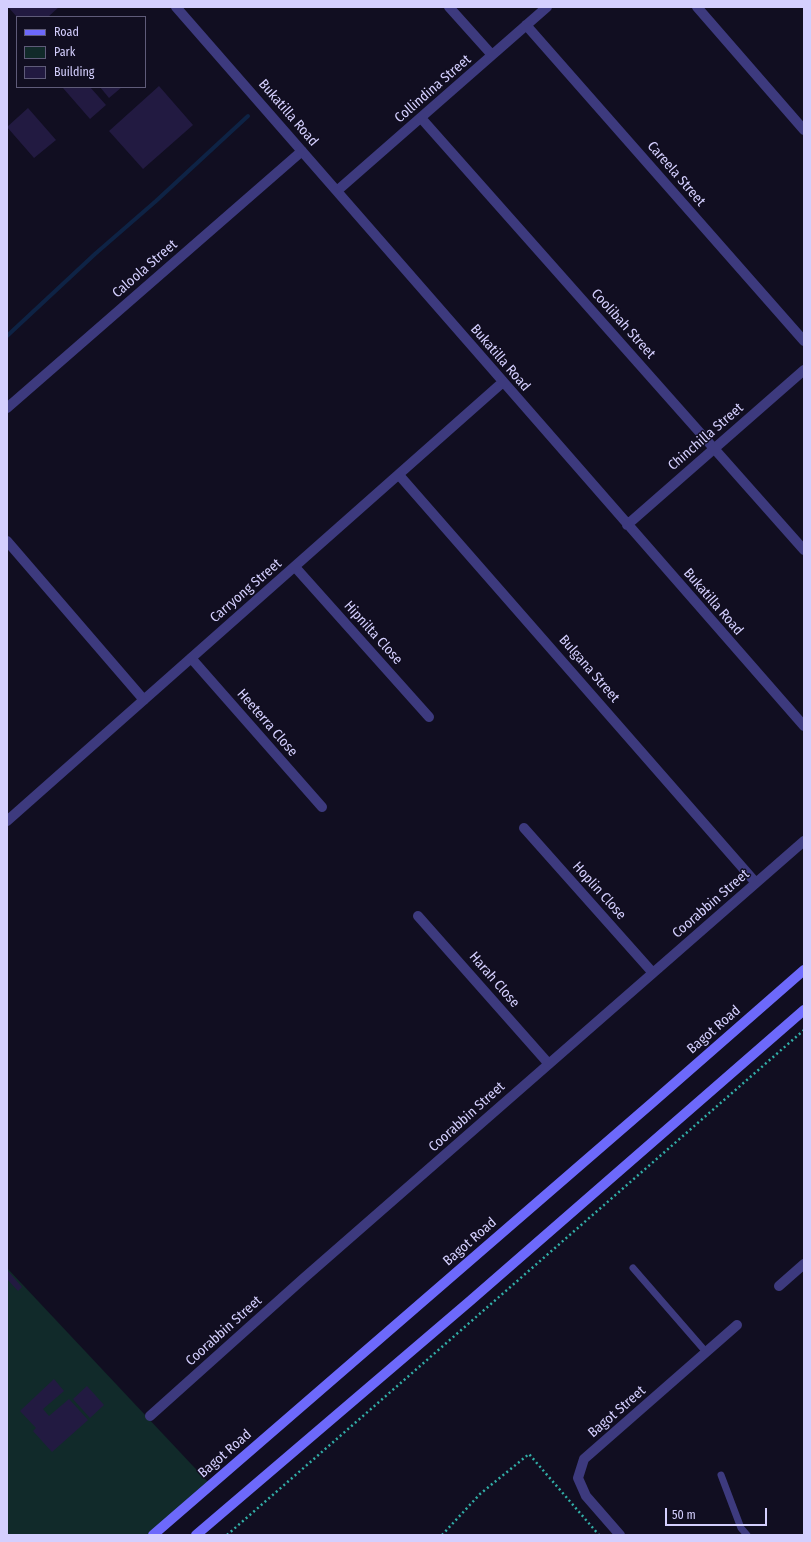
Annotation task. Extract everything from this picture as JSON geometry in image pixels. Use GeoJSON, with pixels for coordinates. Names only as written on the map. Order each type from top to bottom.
{"type":"FeatureCollection","features":[{"type":"Feature","properties":{"kind":"main road","name":"Bagot Road"},"geometry":{"type":"LineString","coordinates":[[153,1535],[804,970]]}},
{"type":"Feature","properties":{"kind":"main road"},"geometry":{"type":"LineString","coordinates":[[196,1535],[470,1301],[804,1010]]}},
{"type":"Feature","properties":{"kind":"street","name":"Bukatilla Road"},"geometry":{"type":"LineString","coordinates":[[176,7],[338,190],[502,382],[804,726]]}},
{"type":"Feature","properties":{"kind":"street"},"geometry":{"type":"LineString","coordinates":[[450,7],[492,55]]}},
{"type":"Feature","properties":{"kind":"street","name":"Collindina Street"},"geometry":{"type":"LineString","coordinates":[[338,190],[546,7]]}},
{"type":"Feature","properties":{"kind":"street"},"geometry":{"type":"LineString","coordinates":[[697,7],[804,130]]}},
{"type":"Feature","properties":{"kind":"street","name":"Careela Street"},"geometry":{"type":"LineString","coordinates":[[526,25],[804,341]]}},
{"type":"Feature","properties":{"kind":"street","name":"Coolibah Street"},"geometry":{"type":"LineString","coordinates":[[421,118],[804,550]]}},
{"type":"Feature","properties":{"kind":"street","name":"Caloola Street"},"geometry":{"type":"LineString","coordinates":[[7,408],[302,151]]}},
{"type":"Feature","properties":{"kind":"street","name":"Chinchilla Street"},"geometry":{"type":"LineString","coordinates":[[627,525],[804,370]]}},
{"type":"Feature","properties":{"kind":"street","name":"Carryong Street"},"geometry":{"type":"LineString","coordinates":[[7,821],[502,382]]}},
{"type":"Feature","properties":{"kind":"street","name":"Bulgana Street"},"geometry":{"type":"LineString","coordinates":[[399,474],[756,883]]}},
{"type":"Feature","properties":{"kind":"street"},"geometry":{"type":"LineString","coordinates":[[7,541],[144,700]]}},
{"type":"Feature","properties":{"kind":"street","name":"Hipnilta Close"},"geometry":{"type":"LineString","coordinates":[[295,567],[430,718]]}},
{"type":"Feature","properties":{"kind":"street","name":"Heeterra Close"},"geometry":{"type":"LineString","coordinates":[[191,658],[322,807]]}},
{"type":"Feature","properties":{"kind":"street","name":"Hoplin Close"},"geometry":{"type":"LineString","coordinates":[[524,828],[653,973]]}},
{"type":"Feature","properties":{"kind":"street","name":"Coorabbin Street"},"geometry":{"type":"LineString","coordinates":[[150,1416],[548,1063],[804,840]]}},
{"type":"Feature","properties":{"kind":"street","name":"Harah Close"},"geometry":{"type":"LineString","coordinates":[[418,916],[548,1063]]}},
{"type":"Feature","properties":{"kind":"street"},"geometry":{"type":"LineString","coordinates":[[779,1286],[804,1264]]}},
{"type":"Feature","properties":{"kind":"street","name":"Bagot Street"},"geometry":{"type":"LineString","coordinates":[[620,1535],[586,1496],[578,1478],[584,1459],[737,1325]]}},
{"type":"Feature","properties":{"kind":"lane"},"geometry":{"type":"LineString","coordinates":[[633,1268],[706,1352]]}},
{"type":"Feature","properties":{"kind":"lane"},"geometry":{"type":"LineString","coordinates":[[721,1475],[741,1528],[747,1535]]}},
{"type":"Feature","properties":{"kind":"path"},"geometry":{"type":"LineString","coordinates":[[227,1535],[804,1030]]}},
{"type":"Feature","properties":{"kind":"path"},"geometry":{"type":"LineString","coordinates":[[442,1535],[480,1494],[529,1454],[599,1535]]}},
{"type":"Feature","properties":{"kind":"green space"},"geometry":{"type":"Polygon","coordinates":[[[7,1268],[209,1483],[148,1535],[7,1535],[7,1268]]]}},
{"type":"Feature","properties":{"kind":"building"},"geometry":{"type":"Polygon","coordinates":[[[8,7],[59,7],[49,16],[16,16],[8,7]]]}},
{"type":"Feature","properties":{"kind":"building"},"geometry":{"type":"Polygon","coordinates":[[[159,86],[193,125],[143,169],[109,131],[159,86]]]}},
{"type":"Feature","properties":{"kind":"building"},"geometry":{"type":"Polygon","coordinates":[[[63,88],[91,88],[106,105],[90,119],[63,88]]]}},
{"type":"Feature","properties":{"kind":"building"},"geometry":{"type":"Polygon","coordinates":[[[101,88],[121,88],[109,98],[101,88]]]}},
{"type":"Feature","properties":{"kind":"building"},"geometry":{"type":"Polygon","coordinates":[[[28,108],[56,140],[34,158],[7,127],[28,108]]]}},
{"type":"Feature","properties":{"kind":"building"},"geometry":{"type":"Polygon","coordinates":[[[7,1270],[22,1287],[18,1291],[7,1279],[7,1270]]]}},
{"type":"Feature","properties":{"kind":"building"},"geometry":{"type":"Polygon","coordinates":[[[54,1379],[64,1391],[43,1409],[49,1416],[69,1399],[88,1420],[52,1452],[33,1431],[36,1428],[20,1411],[54,1379]]]}},
{"type":"Feature","properties":{"kind":"building"},"geometry":{"type":"Polygon","coordinates":[[[87,1386],[104,1405],[90,1418],[73,1399],[87,1386]]]}},
{"type":"Feature","properties":{"kind":"waterway"},"geometry":{"type":"LineString","coordinates":[[7,336],[95,254],[156,201],[248,116]]}}]}
